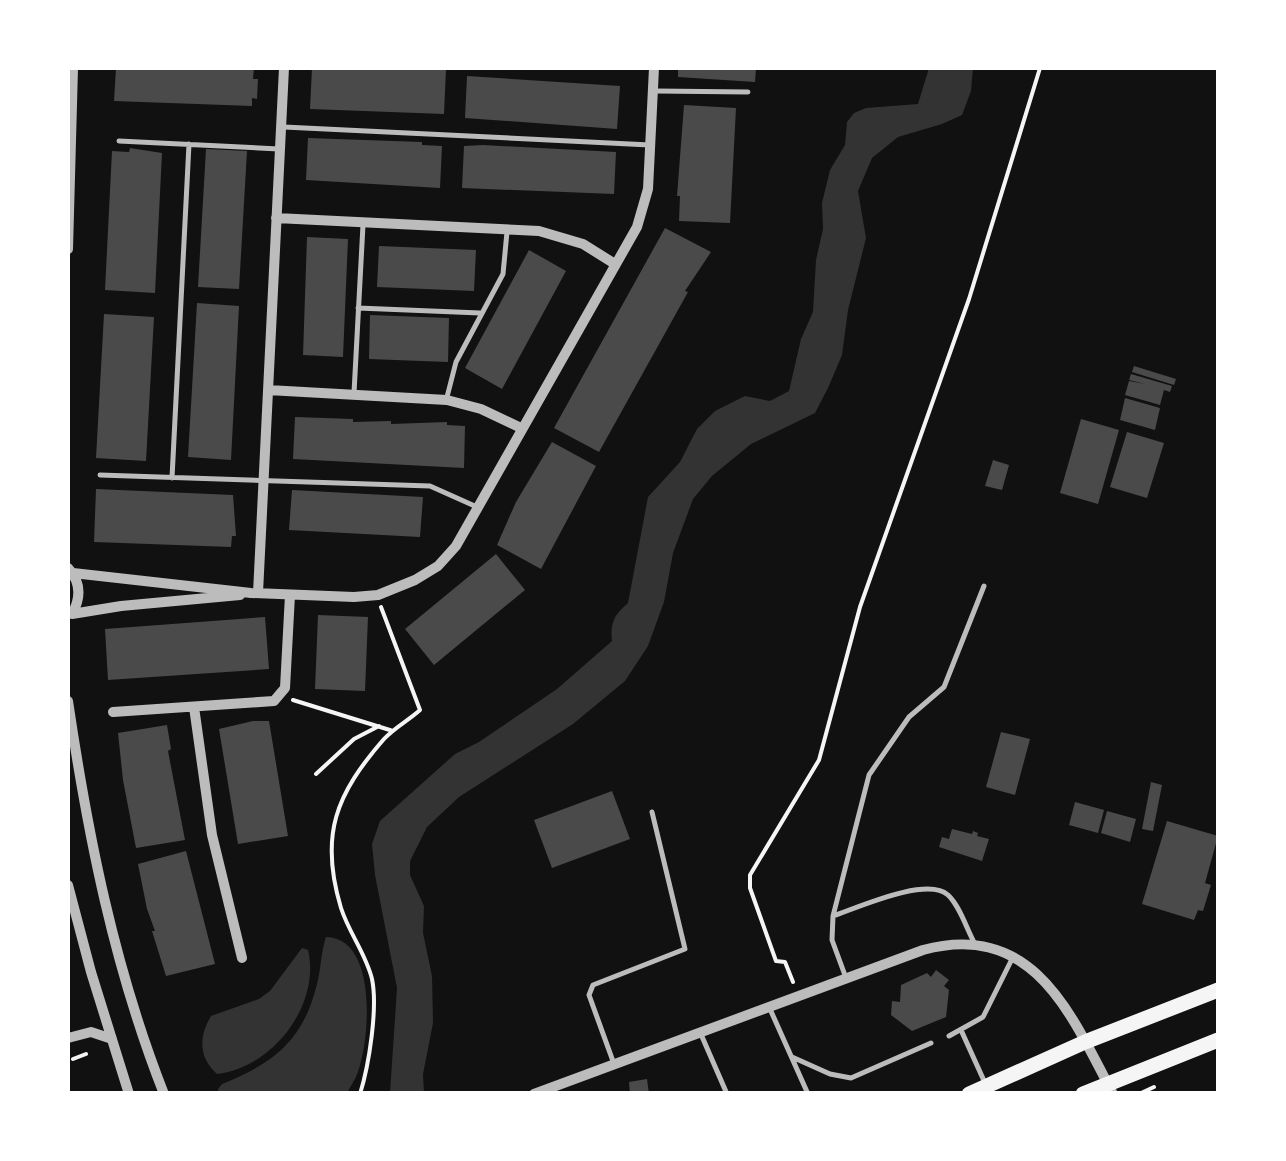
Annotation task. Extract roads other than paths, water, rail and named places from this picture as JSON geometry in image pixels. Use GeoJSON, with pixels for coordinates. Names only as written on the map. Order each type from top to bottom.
{"type":"FeatureCollection","features":[{"type":"Feature","properties":{"kind":"main road"},"geometry":{"type":"LineString","coordinates":[[969,1094],[1085,1042],[1218,990]]}},
{"type":"Feature","properties":{"kind":"main road"},"geometry":{"type":"LineString","coordinates":[[1084,1094],[1110,1088],[1218,1040]]}},
{"type":"Feature","properties":{"kind":"street"},"geometry":{"type":"LineString","coordinates":[[68,249],[72,68]]}},
{"type":"Feature","properties":{"kind":"street"},"geometry":{"type":"LineString","coordinates":[[254,593],[264,482],[284,68]]}},
{"type":"Feature","properties":{"kind":"street"},"geometry":{"type":"LineString","coordinates":[[70,570],[254,593],[378,595],[438,566],[456,546],[637,227],[644,209],[654,68]]}},
{"type":"Feature","properties":{"kind":"street"},"geometry":{"type":"LineString","coordinates":[[276,218],[507,229],[565,236],[615,264]]}},
{"type":"Feature","properties":{"kind":"street"},"geometry":{"type":"LineString","coordinates":[[268,390],[447,400],[481,409],[521,428]]}},
{"type":"Feature","properties":{"kind":"street"},"geometry":{"type":"LineString","coordinates":[[70,570],[79,591],[70,616]]}},
{"type":"Feature","properties":{"kind":"street"},"geometry":{"type":"LineString","coordinates":[[70,616],[121,606],[254,593]]}},
{"type":"Feature","properties":{"kind":"street"},"geometry":{"type":"LineString","coordinates":[[113,712],[267,704],[285,688],[290,595]]}},
{"type":"Feature","properties":{"kind":"street"},"geometry":{"type":"LineString","coordinates":[[68,701],[93,854],[110,930],[164,1094]]}},
{"type":"Feature","properties":{"kind":"street"},"geometry":{"type":"LineString","coordinates":[[194,707],[212,835],[242,958]]}},
{"type":"Feature","properties":{"kind":"street"},"geometry":{"type":"LineString","coordinates":[[68,884],[129,1094]]}},
{"type":"Feature","properties":{"kind":"street"},"geometry":{"type":"LineString","coordinates":[[534,1094],[940,945],[975,944],[1026,963],[1047,982],[1110,1088]]}},
{"type":"Feature","properties":{"kind":"street"},"geometry":{"type":"LineString","coordinates":[[68,1038],[91,1032],[112,1039]]}},
{"type":"Feature","properties":{"kind":"lane"},"geometry":{"type":"LineString","coordinates":[[652,91],[748,92]]}},
{"type":"Feature","properties":{"kind":"lane"},"geometry":{"type":"LineString","coordinates":[[280,127],[650,145]]}},
{"type":"Feature","properties":{"kind":"lane"},"geometry":{"type":"LineString","coordinates":[[119,141],[280,149]]}},
{"type":"Feature","properties":{"kind":"lane"},"geometry":{"type":"LineString","coordinates":[[172,478],[190,144]]}},
{"type":"Feature","properties":{"kind":"lane"},"geometry":{"type":"LineString","coordinates":[[354,395],[363,222]]}},
{"type":"Feature","properties":{"kind":"lane"},"geometry":{"type":"LineString","coordinates":[[447,400],[456,362],[504,270],[507,229]]}},
{"type":"Feature","properties":{"kind":"lane"},"geometry":{"type":"LineString","coordinates":[[358,308],[481,313]]}},
{"type":"Feature","properties":{"kind":"lane"},"geometry":{"type":"LineString","coordinates":[[100,474],[430,486],[478,507]]}},
{"type":"Feature","properties":{"kind":"lane"},"geometry":{"type":"LineString","coordinates":[[846,978],[832,940],[833,916],[869,775],[908,717],[944,687],[984,586]]}},
{"type":"Feature","properties":{"kind":"lane"},"geometry":{"type":"LineString","coordinates":[[614,1064],[588,995],[592,986],[685,950],[652,812]]}},
{"type":"Feature","properties":{"kind":"lane"},"geometry":{"type":"LineString","coordinates":[[833,916],[914,890],[938,889],[951,898],[975,944]]}},
{"type":"Feature","properties":{"kind":"lane"},"geometry":{"type":"LineString","coordinates":[[949,1036],[983,1016],[1013,957]]}},
{"type":"Feature","properties":{"kind":"lane"},"geometry":{"type":"LineString","coordinates":[[769,1006],[808,1094]]}},
{"type":"Feature","properties":{"kind":"lane"},"geometry":{"type":"LineString","coordinates":[[961,1030],[986,1086]]}},
{"type":"Feature","properties":{"kind":"lane"},"geometry":{"type":"LineString","coordinates":[[700,1032],[727,1094]]}},
{"type":"Feature","properties":{"kind":"lane"},"geometry":{"type":"LineString","coordinates":[[792,1057],[830,1074],[851,1078],[931,1043]]}}]}
